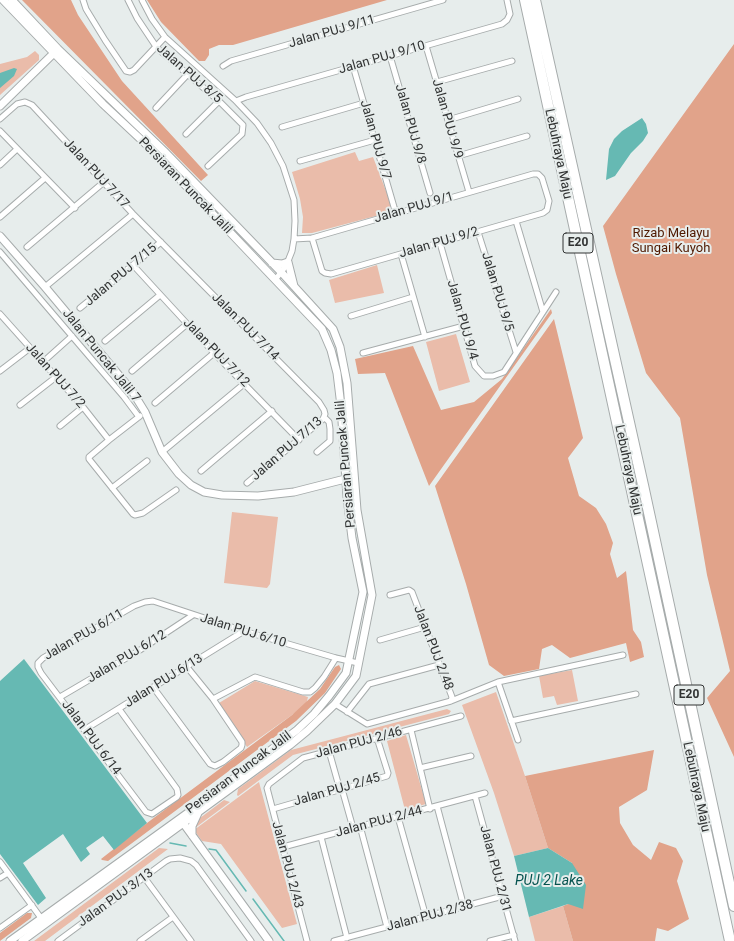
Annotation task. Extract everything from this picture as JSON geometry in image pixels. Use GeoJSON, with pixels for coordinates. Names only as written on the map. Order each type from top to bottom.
{"type":"FeatureCollection","features":[{"type":"Feature","properties":{"kind":"highway","name":"Lebuhraya Maju"},"geometry":{"type":"LineString","coordinates":[[525,0],[730,941]]}},
{"type":"Feature","properties":{"kind":"highway","name":"Lebuhraya Maju"},"geometry":{"type":"LineString","coordinates":[[535,0],[643,485],[734,906]]}},
{"type":"Feature","properties":{"kind":"highway"},"geometry":{"type":"LineString","coordinates":[[718,886],[725,941]]}},
{"type":"Feature","properties":{"kind":"main road","name":"Persiaran Puncak Jalil"},"geometry":{"type":"LineString","coordinates":[[2,0],[164,151],[282,273],[333,329],[340,347],[347,383],[353,477],[359,526],[372,596],[356,676],[335,704],[290,745],[199,811],[181,821],[167,835],[22,941]]}},
{"type":"Feature","properties":{"kind":"main road","name":"Persiaran Puncak Jalil"},"geometry":{"type":"LineString","coordinates":[[10,941],[181,821],[297,730],[314,714],[330,696],[346,673],[363,592],[352,538],[346,491],[341,406],[337,373],[331,350],[322,329],[150,148],[103,104],[12,0]]}},
{"type":"Feature","properties":{"kind":"main road"},"geometry":{"type":"LineString","coordinates":[[0,106],[56,51]]}},
{"type":"Feature","properties":{"kind":"main road","name":"Jalan Puncak Jalil 7"},"geometry":{"type":"LineString","coordinates":[[0,236],[132,391],[145,412],[162,452],[179,474],[191,485],[204,492],[222,495],[258,496],[294,492],[353,477]]}},
{"type":"Feature","properties":{"kind":"main road"},"geometry":{"type":"LineString","coordinates":[[272,263],[282,264],[288,262],[295,288]]}},
{"type":"Feature","properties":{"kind":"main road"},"geometry":{"type":"LineString","coordinates":[[331,482],[340,475],[344,466]]}},
{"type":"Feature","properties":{"kind":"main road"},"geometry":{"type":"LineString","coordinates":[[331,482],[341,485],[346,491]]}},
{"type":"Feature","properties":{"kind":"main road"},"geometry":{"type":"LineString","coordinates":[[192,835],[192,826],[199,811]]}},
{"type":"Feature","properties":{"kind":"main road"},"geometry":{"type":"LineString","coordinates":[[181,821],[269,941]]}},
{"type":"Feature","properties":{"kind":"main road"},"geometry":{"type":"LineString","coordinates":[[167,835],[184,832],[192,835]]}},
{"type":"Feature","properties":{"kind":"street"},"geometry":{"type":"LineString","coordinates":[[83,0],[86,9],[126,72],[132,72],[157,48],[166,37]]}},
{"type":"Feature","properties":{"kind":"street","name":"Jalan PUJ 8/5"},"geometry":{"type":"LineString","coordinates":[[128,0],[157,48],[219,100],[243,125],[242,134],[208,166]]}},
{"type":"Feature","properties":{"kind":"street"},"geometry":{"type":"LineString","coordinates":[[142,0],[152,18],[166,37],[236,101],[257,123],[271,143],[283,166],[294,200],[294,239],[288,262],[276,280]]}},
{"type":"Feature","properties":{"kind":"street","name":"Jalan PUJ 9/11"},"geometry":{"type":"LineString","coordinates":[[223,66],[231,61],[443,0]]}},
{"type":"Feature","properties":{"kind":"street","name":"Jalan PUJ 9/10"},"geometry":{"type":"LineString","coordinates":[[236,101],[502,24],[507,20],[510,14],[507,0]]}},
{"type":"Feature","properties":{"kind":"street","name":"Jalan PUJ 9/9"},"geometry":{"type":"LineString","coordinates":[[426,46],[468,192]]}},
{"type":"Feature","properties":{"kind":"street","name":"Jalan PUJ 9/8"},"geometry":{"type":"LineString","coordinates":[[390,56],[430,193]]}},
{"type":"Feature","properties":{"kind":"street"},"geometry":{"type":"LineString","coordinates":[[437,82],[512,61]]}},
{"type":"Feature","properties":{"kind":"street","name":"Jalan PUJ 9/7"},"geometry":{"type":"LineString","coordinates":[[353,66],[397,213]]}},
{"type":"Feature","properties":{"kind":"street"},"geometry":{"type":"LineString","coordinates":[[156,108],[187,74]]}},
{"type":"Feature","properties":{"kind":"street"},"geometry":{"type":"LineString","coordinates":[[448,120],[518,99]]}},
{"type":"Feature","properties":{"kind":"street"},"geometry":{"type":"LineString","coordinates":[[186,134],[219,100]]}},
{"type":"Feature","properties":{"kind":"street","name":"Jalan PUJ 7/17"},"geometry":{"type":"LineString","coordinates":[[0,119],[17,104],[25,102],[32,105],[161,242]]}},
{"type":"Feature","properties":{"kind":"street"},"geometry":{"type":"LineString","coordinates":[[282,127],[364,103]]}},
{"type":"Feature","properties":{"kind":"street"},"geometry":{"type":"LineString","coordinates":[[0,130],[75,208]]}},
{"type":"Feature","properties":{"kind":"street"},"geometry":{"type":"LineString","coordinates":[[458,156],[527,136]]}},
{"type":"Feature","properties":{"kind":"street"},"geometry":{"type":"LineString","coordinates":[[300,162],[375,140]]}},
{"type":"Feature","properties":{"kind":"street"},"geometry":{"type":"LineString","coordinates":[[0,165],[17,149]]}},
{"type":"Feature","properties":{"kind":"street","name":"Jalan PUJ 9/1"},"geometry":{"type":"LineString","coordinates":[[294,239],[312,238],[533,174]]}},
{"type":"Feature","properties":{"kind":"street","name":"Jalan PUJ 9/2"},"geometry":{"type":"LineString","coordinates":[[312,238],[321,268],[328,274],[516,221],[543,213],[549,207],[549,201],[542,178],[538,174],[533,174]]}},
{"type":"Feature","properties":{"kind":"street"},"geometry":{"type":"LineString","coordinates":[[0,217],[45,178]]}},
{"type":"Feature","properties":{"kind":"street"},"geometry":{"type":"LineString","coordinates":[[27,247],[104,182]]}},
{"type":"Feature","properties":{"kind":"street"},"geometry":{"type":"LineString","coordinates":[[45,287],[133,214]]}},
{"type":"Feature","properties":{"kind":"street"},"geometry":{"type":"LineString","coordinates":[[516,221],[543,312]]}},
{"type":"Feature","properties":{"kind":"street","name":"Jalan PUJ 9/5"},"geometry":{"type":"LineString","coordinates":[[478,232],[516,352]]}},
{"type":"Feature","properties":{"kind":"street","name":"Jalan PUJ 7/15"},"geometry":{"type":"LineString","coordinates":[[80,308],[161,242]]}},
{"type":"Feature","properties":{"kind":"street","name":"Jalan PUJ 7/14"},"geometry":{"type":"LineString","coordinates":[[161,242],[320,402],[330,429],[330,442],[317,452]]}},
{"type":"Feature","properties":{"kind":"street","name":"Jalan PUJ 9/4"},"geometry":{"type":"LineString","coordinates":[[440,243],[475,366],[484,376],[493,376],[504,372],[556,292]]}},
{"type":"Feature","properties":{"kind":"street"},"geometry":{"type":"LineString","coordinates":[[0,252],[124,397],[138,417]]}},
{"type":"Feature","properties":{"kind":"street"},"geometry":{"type":"LineString","coordinates":[[401,254],[425,337]]}},
{"type":"Feature","properties":{"kind":"street","name":"Jalan PUJ 7/12"},"geometry":{"type":"LineString","coordinates":[[133,265],[214,353],[245,383],[299,440]]}},
{"type":"Feature","properties":{"kind":"street"},"geometry":{"type":"LineString","coordinates":[[105,340],[160,295]]}},
{"type":"Feature","properties":{"kind":"street"},"geometry":{"type":"LineString","coordinates":[[351,316],[413,297]]}},
{"type":"Feature","properties":{"kind":"street","name":"Jalan PUJ 7/2"},"geometry":{"type":"LineString","coordinates":[[1,317],[83,407],[109,440]]}},
{"type":"Feature","properties":{"kind":"street"},"geometry":{"type":"LineString","coordinates":[[132,370],[187,324]]}},
{"type":"Feature","properties":{"kind":"street"},"geometry":{"type":"LineString","coordinates":[[363,353],[464,326]]}},
{"type":"Feature","properties":{"kind":"street"},"geometry":{"type":"LineString","coordinates":[[43,362],[72,336]]}},
{"type":"Feature","properties":{"kind":"street"},"geometry":{"type":"LineString","coordinates":[[0,371],[30,348]]}},
{"type":"Feature","properties":{"kind":"street"},"geometry":{"type":"LineString","coordinates":[[155,403],[214,353]]}},
{"type":"Feature","properties":{"kind":"street"},"geometry":{"type":"LineString","coordinates":[[20,405],[56,377]]}},
{"type":"Feature","properties":{"kind":"street"},"geometry":{"type":"LineString","coordinates":[[162,452],[245,383]]}},
{"type":"Feature","properties":{"kind":"street"},"geometry":{"type":"LineString","coordinates":[[60,426],[83,407]]}},
{"type":"Feature","properties":{"kind":"street"},"geometry":{"type":"LineString","coordinates":[[201,471],[272,411]]}},
{"type":"Feature","properties":{"kind":"street"},"geometry":{"type":"LineString","coordinates":[[145,412],[109,440],[90,456],[89,459],[133,514],[137,515],[143,513],[176,490]]}},
{"type":"Feature","properties":{"kind":"street","name":"Jalan PUJ 7/13"},"geometry":{"type":"LineString","coordinates":[[248,483],[325,416]]}},
{"type":"Feature","properties":{"kind":"street"},"geometry":{"type":"LineString","coordinates":[[112,488],[147,461]]}},
{"type":"Feature","properties":{"kind":"street","name":"Jalan PUJ 2/48"},"geometry":{"type":"LineString","coordinates":[[335,704],[367,724],[451,701],[452,697],[412,592],[410,590],[390,595]]}},
{"type":"Feature","properties":{"kind":"street","name":"Jalan PUJ 6/10"},"geometry":{"type":"LineString","coordinates":[[131,608],[153,601],[244,631],[358,663]]}},
{"type":"Feature","properties":{"kind":"street","name":"Jalan PUJ 6/11"},"geometry":{"type":"LineString","coordinates":[[38,663],[43,658],[131,608]]}},
{"type":"Feature","properties":{"kind":"street","name":"Jalan PUJ 6/12"},"geometry":{"type":"LineString","coordinates":[[60,697],[140,650],[194,615]]}},
{"type":"Feature","properties":{"kind":"street"},"geometry":{"type":"LineString","coordinates":[[380,640],[425,627]]}},
{"type":"Feature","properties":{"kind":"street","name":"Jalan PUJ 6/13"},"geometry":{"type":"LineString","coordinates":[[84,730],[244,631]]}},
{"type":"Feature","properties":{"kind":"street"},"geometry":{"type":"LineString","coordinates":[[451,701],[498,682],[623,655]]}},
{"type":"Feature","properties":{"kind":"street"},"geometry":{"type":"LineString","coordinates":[[213,699],[255,677],[303,692],[310,692],[324,677],[336,658]]}},
{"type":"Feature","properties":{"kind":"street","name":"Jalan PUJ 6/14"},"geometry":{"type":"LineString","coordinates":[[38,663],[41,673],[146,812],[150,814],[154,813],[178,795],[177,789],[119,708]]}},
{"type":"Feature","properties":{"kind":"street"},"geometry":{"type":"LineString","coordinates":[[347,712],[369,684],[440,665]]}},
{"type":"Feature","properties":{"kind":"street"},"geometry":{"type":"LineString","coordinates":[[153,687],[210,764],[215,766],[223,762],[241,748],[242,742],[213,699],[186,667]]}},
{"type":"Feature","properties":{"kind":"street"},"geometry":{"type":"LineString","coordinates":[[498,682],[518,740]]}},
{"type":"Feature","properties":{"kind":"street"},"geometry":{"type":"LineString","coordinates":[[511,721],[636,694]]}},
{"type":"Feature","properties":{"kind":"street","name":"Jalan PUJ 2/46"},"geometry":{"type":"LineString","coordinates":[[268,788],[272,781],[300,759],[461,716]]}},
{"type":"Feature","properties":{"kind":"street"},"geometry":{"type":"LineString","coordinates":[[411,730],[430,808]]}},
{"type":"Feature","properties":{"kind":"street","name":"Jalan PUJ 2/45"},"geometry":{"type":"LineString","coordinates":[[273,809],[387,776],[388,773],[377,738]]}},
{"type":"Feature","properties":{"kind":"street"},"geometry":{"type":"LineString","coordinates":[[329,751],[353,828]]}},
{"type":"Feature","properties":{"kind":"street"},"geometry":{"type":"LineString","coordinates":[[420,768],[471,756]]}},
{"type":"Feature","properties":{"kind":"street","name":"Jalan PUJ 2/43"},"geometry":{"type":"LineString","coordinates":[[268,788],[307,941]]}},
{"type":"Feature","properties":{"kind":"street","name":"Jalan PUJ 2/44"},"geometry":{"type":"LineString","coordinates":[[283,847],[485,793]]}},
{"type":"Feature","properties":{"kind":"street","name":"Jalan PUJ 2/31"},"geometry":{"type":"LineString","coordinates":[[475,796],[515,941]]}},
{"type":"Feature","properties":{"kind":"street"},"geometry":{"type":"LineString","coordinates":[[437,806],[464,907]]}},
{"type":"Feature","properties":{"kind":"street"},"geometry":{"type":"LineString","coordinates":[[398,817],[426,917]]}},
{"type":"Feature","properties":{"kind":"street"},"geometry":{"type":"LineString","coordinates":[[360,826],[387,927]]}},
{"type":"Feature","properties":{"kind":"street"},"geometry":{"type":"LineString","coordinates":[[321,837],[347,938]]}},
{"type":"Feature","properties":{"kind":"street","name":"Jalan PUJ 3/13"},"geometry":{"type":"LineString","coordinates":[[58,941],[166,861],[175,858],[191,861],[196,865],[251,941]]}},
{"type":"Feature","properties":{"kind":"street"},"geometry":{"type":"LineString","coordinates":[[0,862],[41,918]]}},
{"type":"Feature","properties":{"kind":"street"},"geometry":{"type":"LineString","coordinates":[[0,878],[8,873]]}},
{"type":"Feature","properties":{"kind":"street"},"geometry":{"type":"LineString","coordinates":[[144,877],[191,941]]}},
{"type":"Feature","properties":{"kind":"street","name":"Jalan PUJ 2/38"},"geometry":{"type":"LineString","coordinates":[[334,941],[503,896]]}},
{"type":"Feature","properties":{"kind":"street"},"geometry":{"type":"LineString","coordinates":[[0,928],[32,905]]}},
{"type":"Feature","properties":{"kind":"street"},"geometry":{"type":"LineString","coordinates":[[140,941],[174,917]]}},
{"type":"Feature","properties":{"kind":"street"},"geometry":{"type":"LineString","coordinates":[[490,941],[514,935]]}},
{"type":"Feature","properties":{"kind":"shaded area"},"geometry":{"type":"Polygon","coordinates":[[[35,51],[39,55],[39,60],[0,95],[0,64],[27,57],[35,51]]]}},
{"type":"Feature","properties":{"kind":"shaded area"},"geometry":{"type":"Polygon","coordinates":[[[355,152],[359,161],[373,157],[391,204],[387,213],[312,233],[302,233],[303,217],[300,199],[292,172],[355,152]]]}},
{"type":"Feature","properties":{"kind":"shaded area"},"geometry":{"type":"Polygon","coordinates":[[[377,265],[384,293],[335,303],[329,280],[377,265]]]}},
{"type":"Feature","properties":{"kind":"shaded area"},"geometry":{"type":"Polygon","coordinates":[[[456,334],[470,382],[439,391],[426,342],[456,334]]]}},
{"type":"Feature","properties":{"kind":"shaded area"},"geometry":{"type":"Polygon","coordinates":[[[232,512],[278,517],[270,584],[267,588],[224,583],[232,512]]]}},
{"type":"Feature","properties":{"kind":"shaded area"},"geometry":{"type":"Polygon","coordinates":[[[572,670],[578,701],[557,705],[554,696],[543,698],[539,676],[572,670]]]}},
{"type":"Feature","properties":{"kind":"shaded area"},"geometry":{"type":"Polygon","coordinates":[[[255,681],[308,697],[306,705],[247,747],[219,703],[255,681]]]}},
{"type":"Feature","properties":{"kind":"shaded area"},"geometry":{"type":"Polygon","coordinates":[[[496,692],[548,848],[514,856],[494,793],[462,705],[496,692]]]}},
{"type":"Feature","properties":{"kind":"shaded area"},"geometry":{"type":"Polygon","coordinates":[[[447,709],[451,711],[449,714],[293,755],[238,796],[237,795],[238,789],[291,750],[447,709]]]}},
{"type":"Feature","properties":{"kind":"shaded area"},"geometry":{"type":"Polygon","coordinates":[[[406,735],[426,804],[405,810],[387,741],[406,735]]]}},
{"type":"Feature","properties":{"kind":"shaded area"},"geometry":{"type":"Polygon","coordinates":[[[259,782],[297,924],[282,928],[221,844],[202,841],[194,830],[259,782]]]}},
{"type":"Feature","properties":{"kind":"shaded area"},"geometry":{"type":"Polygon","coordinates":[[[224,800],[230,802],[195,828],[196,821],[224,800]]]}},
{"type":"Feature","properties":{"kind":"shaded area"},"geometry":{"type":"Polygon","coordinates":[[[159,848],[168,849],[45,941],[34,941],[159,848]]]}},
{"type":"Feature","properties":{"kind":"shaded area"},"geometry":{"type":"Polygon","coordinates":[[[563,906],[573,941],[535,941],[529,917],[563,906]]]}},
{"type":"Feature","properties":{"kind":"green space"},"geometry":{"type":"Polygon","coordinates":[[[22,0],[71,0],[78,15],[122,81],[208,175],[201,181],[22,0]]]}},
{"type":"Feature","properties":{"kind":"green space"},"geometry":{"type":"Polygon","coordinates":[[[147,0],[387,0],[233,45],[219,45],[209,49],[209,55],[205,61],[199,61],[161,22],[147,0]]]}},
{"type":"Feature","properties":{"kind":"green space","name":"Rizab Melayu Sungai Kuyoh"},"geometry":{"type":"Polygon","coordinates":[[[734,44],[734,757],[707,698],[730,671],[707,575],[680,418],[646,373],[603,226],[734,44]]]}},
{"type":"Feature","properties":{"kind":"green space"},"geometry":{"type":"Polygon","coordinates":[[[551,309],[552,313],[429,486],[385,373],[358,374],[355,359],[413,346],[441,410],[474,402],[502,379],[551,309]]]}},
{"type":"Feature","properties":{"kind":"green space"},"geometry":{"type":"Polygon","coordinates":[[[554,319],[583,438],[568,458],[579,496],[596,508],[606,524],[613,543],[610,554],[617,578],[626,571],[633,630],[641,642],[644,657],[630,662],[626,643],[570,658],[552,645],[542,649],[539,669],[504,676],[489,665],[466,584],[435,486],[554,319]]]}},
{"type":"Feature","properties":{"kind":"green space"},"geometry":{"type":"Polygon","coordinates":[[[339,665],[341,669],[325,693],[296,721],[108,861],[101,859],[292,715],[320,689],[335,667],[339,665]]]}},
{"type":"Feature","properties":{"kind":"green space"},"geometry":{"type":"Polygon","coordinates":[[[654,750],[647,790],[619,807],[620,823],[633,845],[651,860],[659,842],[676,848],[683,861],[677,881],[689,919],[668,931],[657,928],[655,941],[573,941],[563,906],[568,904],[572,863],[548,848],[525,776],[654,750]]]}},
{"type":"Feature","properties":{"kind":"green space"},"geometry":{"type":"Polygon","coordinates":[[[27,913],[32,913],[31,918],[0,941],[0,933],[27,913]]]}},
{"type":"Feature","properties":{"kind":"water"},"geometry":{"type":"Polygon","coordinates":[[[14,68],[17,69],[14,76],[0,88],[0,73],[14,68]]]}},
{"type":"Feature","properties":{"kind":"water"},"geometry":{"type":"Polygon","coordinates":[[[642,118],[646,124],[648,133],[643,141],[631,153],[615,176],[606,180],[609,149],[614,139],[622,131],[642,118]]]}},
{"type":"Feature","properties":{"kind":"water"},"geometry":{"type":"Polygon","coordinates":[[[24,659],[147,823],[114,850],[103,836],[86,848],[90,854],[81,862],[63,834],[23,863],[46,898],[38,905],[0,854],[0,681],[24,659]]]}},
{"type":"Feature","properties":{"kind":"water","name":"PUJ 2 Lake"},"geometry":{"type":"Polygon","coordinates":[[[548,848],[572,863],[586,885],[583,909],[568,904],[529,917],[514,856],[548,848]]]}},
{"type":"Feature","properties":{"kind":"waterway"},"geometry":{"type":"LineString","coordinates":[[170,843],[186,846]]}},
{"type":"Feature","properties":{"kind":"waterway"},"geometry":{"type":"LineString","coordinates":[[209,849],[216,850],[246,891]]}},
{"type":"Feature","properties":{"kind":"waterway"},"geometry":{"type":"LineString","coordinates":[[253,899],[284,941]]}}]}
